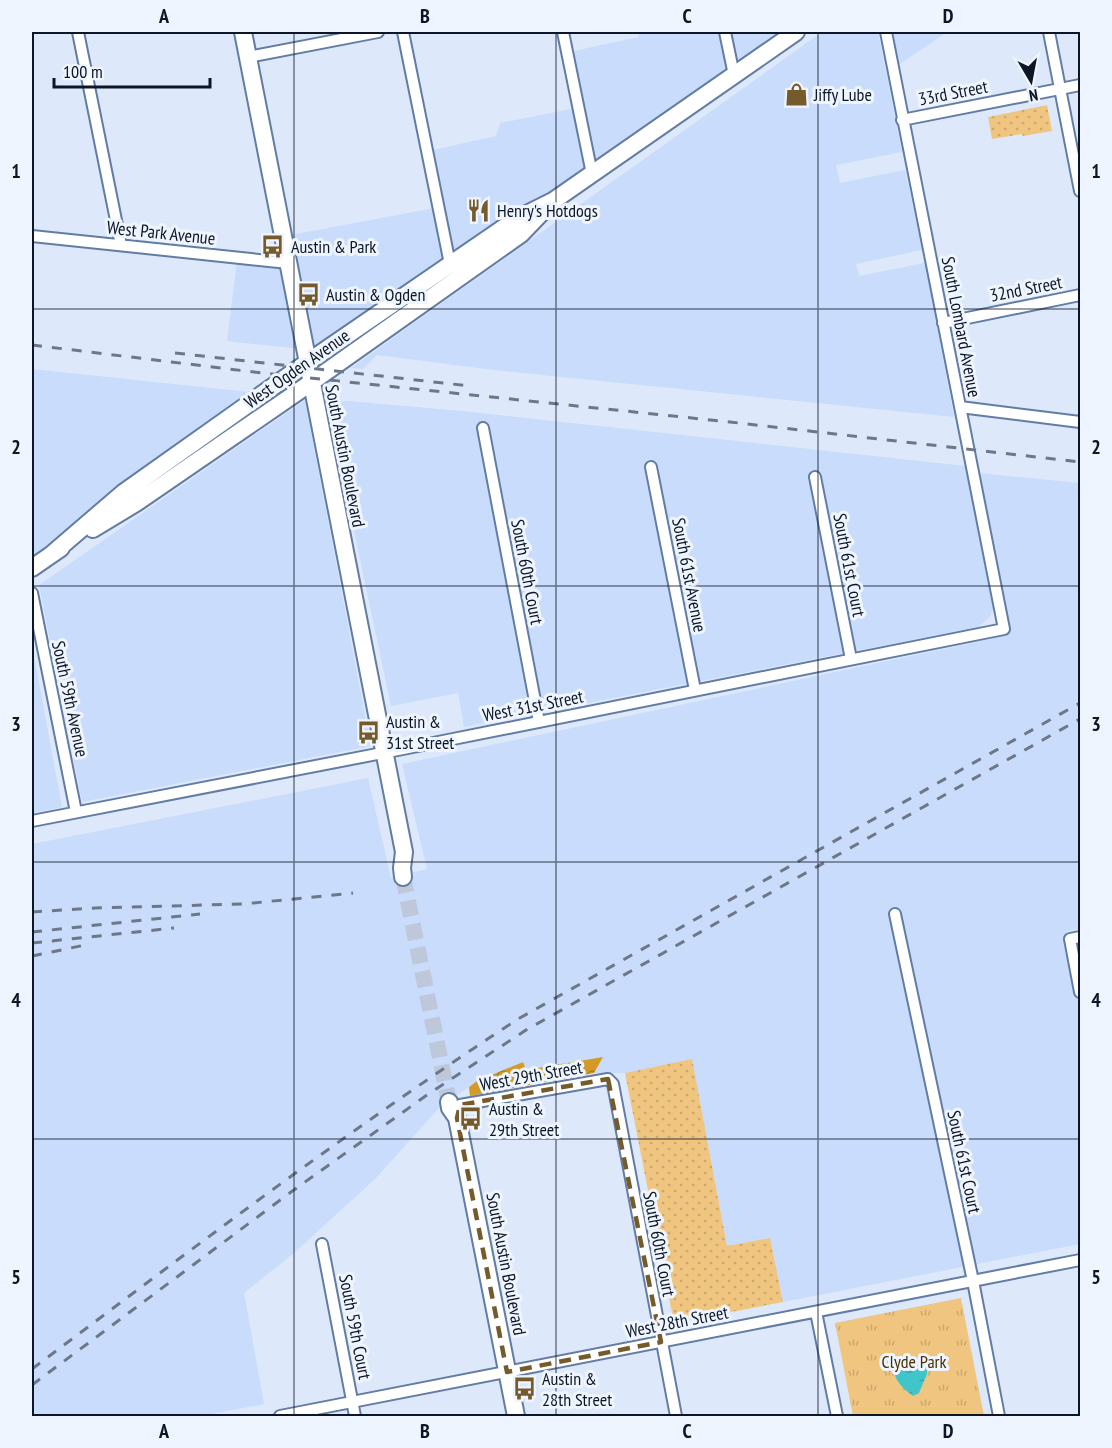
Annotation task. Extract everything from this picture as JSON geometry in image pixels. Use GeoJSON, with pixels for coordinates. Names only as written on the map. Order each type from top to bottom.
{"type":"FeatureCollection","features":[{"type":"Feature","properties":{"kind":"main road","name":"South Austin Boulevard"},"geometry":{"type":"LineString","coordinates":[[243,32],[404,852],[402,868],[409,875]]}},
{"type":"Feature","properties":{"kind":"main road","name":"West Ogden Avenue"},"geometry":{"type":"LineString","coordinates":[[52,554],[123,493],[307,363],[515,220],[554,201],[796,32]]}},
{"type":"Feature","properties":{"kind":"main road","name":"West Ogden Avenue"},"geometry":{"type":"LineString","coordinates":[[32,568],[136,504],[311,383],[521,234],[554,201]]}},
{"type":"Feature","properties":{"kind":"main road","name":"South Austin Boulevard"},"geometry":{"type":"LineString","coordinates":[[456,1105],[516,1416]]}},
{"type":"Feature","properties":{"kind":"street"},"geometry":{"type":"LineString","coordinates":[[78,32],[121,245]]}},
{"type":"Feature","properties":{"kind":"street"},"geometry":{"type":"LineString","coordinates":[[248,57],[378,32]]}},
{"type":"Feature","properties":{"kind":"street"},"geometry":{"type":"LineString","coordinates":[[403,32],[450,264]]}},
{"type":"Feature","properties":{"kind":"street"},"geometry":{"type":"LineString","coordinates":[[563,32],[592,174]]}},
{"type":"Feature","properties":{"kind":"street"},"geometry":{"type":"LineString","coordinates":[[725,32],[734,75]]}},
{"type":"Feature","properties":{"kind":"street","name":"South Lombard Avenue"},"geometry":{"type":"LineString","coordinates":[[886,32],[1004,629]]}},
{"type":"Feature","properties":{"kind":"street"},"geometry":{"type":"LineString","coordinates":[[1049,32],[1080,191]]}},
{"type":"Feature","properties":{"kind":"street","name":"33rd Street"},"geometry":{"type":"LineString","coordinates":[[902,120],[1080,85]]}},
{"type":"Feature","properties":{"kind":"street","name":"West Park Avenue"},"geometry":{"type":"LineString","coordinates":[[32,236],[288,262]]}},
{"type":"Feature","properties":{"kind":"street","name":"32nd Street"},"geometry":{"type":"LineString","coordinates":[[944,323],[1080,295]]}},
{"type":"Feature","properties":{"kind":"street"},"geometry":{"type":"LineString","coordinates":[[960,407],[1080,422]]}},
{"type":"Feature","properties":{"kind":"street","name":"South 60th Court"},"geometry":{"type":"LineString","coordinates":[[483,428],[539,722]]}},
{"type":"Feature","properties":{"kind":"street","name":"South 61st Avenue"},"geometry":{"type":"LineString","coordinates":[[651,467],[695,690]]}},
{"type":"Feature","properties":{"kind":"street","name":"South 61st Court"},"geometry":{"type":"LineString","coordinates":[[815,477],[851,659]]}},
{"type":"Feature","properties":{"kind":"street","name":"South 59th Avenue"},"geometry":{"type":"LineString","coordinates":[[32,593],[76,812]]}},
{"type":"Feature","properties":{"kind":"street","name":"West 31st Street"},"geometry":{"type":"LineString","coordinates":[[32,821],[1004,629]]}},
{"type":"Feature","properties":{"kind":"street","name":"South 61st Court"},"geometry":{"type":"LineString","coordinates":[[895,914],[973,1281],[999,1416]]}},
{"type":"Feature","properties":{"kind":"street"},"geometry":{"type":"LineString","coordinates":[[1075,938],[1080,992]]}},
{"type":"Feature","properties":{"kind":"street","name":"South 60th Court"},"geometry":{"type":"LineString","coordinates":[[608,1079],[613,1084],[676,1416]]}},
{"type":"Feature","properties":{"kind":"street","name":"West 29th Street"},"geometry":{"type":"LineString","coordinates":[[456,1105],[608,1079]]}},
{"type":"Feature","properties":{"kind":"street","name":"South 59th Court"},"geometry":{"type":"LineString","coordinates":[[322,1244],[355,1416]]}},
{"type":"Feature","properties":{"kind":"street","name":"West 28th Street"},"geometry":{"type":"LineString","coordinates":[[280,1416],[1080,1260]]}},
{"type":"Feature","properties":{"kind":"street"},"geometry":{"type":"LineString","coordinates":[[816,1312],[837,1416]]}},
{"type":"Feature","properties":{"kind":"highlighted area"},"geometry":{"type":"Polygon","coordinates":[[[608,1079],[661,1342],[507,1372],[457,1118],[460,1105],[608,1079]]]}},
{"type":"Feature","properties":{"kind":"shaded area"},"geometry":{"type":"Polygon","coordinates":[[[640,32],[791,32],[309,358],[285,236],[435,208],[424,152],[496,136],[500,123],[576,108],[565,53],[638,37],[640,32]]]}},
{"type":"Feature","properties":{"kind":"shaded area"},"geometry":{"type":"Polygon","coordinates":[[[822,32],[878,32],[902,152],[836,165],[840,183],[905,170],[922,250],[856,264],[859,276],[925,263],[954,417],[494,370],[377,355],[363,369],[351,368],[822,32]]]}},
{"type":"Feature","properties":{"kind":"shaded area"},"geometry":{"type":"Polygon","coordinates":[[[887,32],[947,32],[894,68],[887,32]]]}},
{"type":"Feature","properties":{"kind":"shaded area"},"geometry":{"type":"Polygon","coordinates":[[[237,260],[286,266],[301,349],[227,341],[237,260]]]}},
{"type":"Feature","properties":{"kind":"shaded area"},"geometry":{"type":"Polygon","coordinates":[[[32,369],[259,393],[32,568],[32,369]]]}},
{"type":"Feature","properties":{"kind":"shaded area"},"geometry":{"type":"Polygon","coordinates":[[[327,384],[339,385],[330,391],[333,403],[347,401],[462,411],[965,466],[993,609],[990,617],[978,627],[464,727],[458,693],[391,706],[325,393],[327,384]]]}},
{"type":"Feature","properties":{"kind":"shaded area"},"geometry":{"type":"Polygon","coordinates":[[[305,400],[371,746],[82,802],[39,585],[305,400]]]}},
{"type":"Feature","properties":{"kind":"shaded area"},"geometry":{"type":"Polygon","coordinates":[[[978,473],[1080,483],[1080,928],[1066,932],[1080,1007],[1080,1244],[783,1302],[770,1238],[727,1246],[692,1060],[625,1073],[594,1073],[602,1057],[525,1071],[523,1062],[477,1081],[438,1109],[376,1178],[294,1253],[244,1293],[264,1404],[201,1416],[32,1416],[32,844],[368,778],[391,878],[427,869],[402,764],[991,639],[1007,628],[978,473]]]}},
{"type":"Feature","properties":{"kind":"shaded area"},"geometry":{"type":"Polygon","coordinates":[[[32,645],[62,807],[32,813],[32,645]]]}},
{"type":"Feature","properties":{"kind":"green space"},"geometry":{"type":"Polygon","coordinates":[[[1047,105],[1052,131],[992,139],[988,117],[1047,105]]]}},
{"type":"Feature","properties":{"kind":"green space"},"geometry":{"type":"Polygon","coordinates":[[[603,1057],[594,1073],[470,1096],[469,1087],[477,1081],[523,1062],[526,1070],[603,1057]]]}},
{"type":"Feature","properties":{"kind":"green space"},"geometry":{"type":"Polygon","coordinates":[[[692,1059],[727,1246],[770,1238],[783,1302],[674,1323],[625,1073],[692,1059]]]}},
{"type":"Feature","properties":{"kind":"green space","name":"Clyde Park"},"geometry":{"type":"Polygon","coordinates":[[[961,1298],[984,1416],[853,1416],[835,1323],[961,1298]]]}},
{"type":"Feature","properties":{"kind":"water"},"geometry":{"type":"Polygon","coordinates":[[[920,1364],[927,1368],[927,1374],[919,1393],[913,1396],[898,1381],[895,1370],[920,1364]]]}},
{"type":"Feature","properties":{"kind":"tunnel"},"geometry":{"type":"LineString","coordinates":[[403,877],[449,1102]]}},
{"type":"Feature","properties":{"kind":"railway"},"geometry":{"type":"LineString","coordinates":[[32,345],[262,373],[730,422],[1080,462]]}},
{"type":"Feature","properties":{"kind":"railway"},"geometry":{"type":"LineString","coordinates":[[175,353],[470,386]]}},
{"type":"Feature","properties":{"kind":"railway"},"geometry":{"type":"LineString","coordinates":[[32,1369],[333,1146],[518,1019],[1080,703]]}},
{"type":"Feature","properties":{"kind":"railway"},"geometry":{"type":"LineString","coordinates":[[32,1385],[291,1192],[427,1095],[526,1030],[1080,719]]}},
{"type":"Feature","properties":{"kind":"railway"},"geometry":{"type":"LineString","coordinates":[[32,912],[243,904],[353,893]]}},
{"type":"Feature","properties":{"kind":"railway"},"geometry":{"type":"LineString","coordinates":[[32,932],[200,914]]}},
{"type":"Feature","properties":{"kind":"railway"},"geometry":{"type":"LineString","coordinates":[[32,943],[174,928]]}},
{"type":"Feature","properties":{"kind":"railway"},"geometry":{"type":"LineString","coordinates":[[32,956],[90,944]]}},
{"type":"Feature","properties":{"kind":"place","name":"Jiffy Lube"},"geometry":{"type":"Point","coordinates":[796,95]}},
{"type":"Feature","properties":{"kind":"place","name":"Henry's Hotdogs"},"geometry":{"type":"Point","coordinates":[479,211]}},
{"type":"Feature","properties":{"kind":"place","name":"Austin & Park"},"geometry":{"type":"Point","coordinates":[273,247]}},
{"type":"Feature","properties":{"kind":"place","name":"Austin & Ogden"},"geometry":{"type":"Point","coordinates":[308,295]}},
{"type":"Feature","properties":{"kind":"place","name":"Austin & 31st Street"},"geometry":{"type":"Point","coordinates":[368,732]}},
{"type":"Feature","properties":{"kind":"place","name":"Austin & 29th Street"},"geometry":{"type":"Point","coordinates":[471,1119]}},
{"type":"Feature","properties":{"kind":"place","name":"Austin & 28th Street"},"geometry":{"type":"Point","coordinates":[524,1389]}}]}
